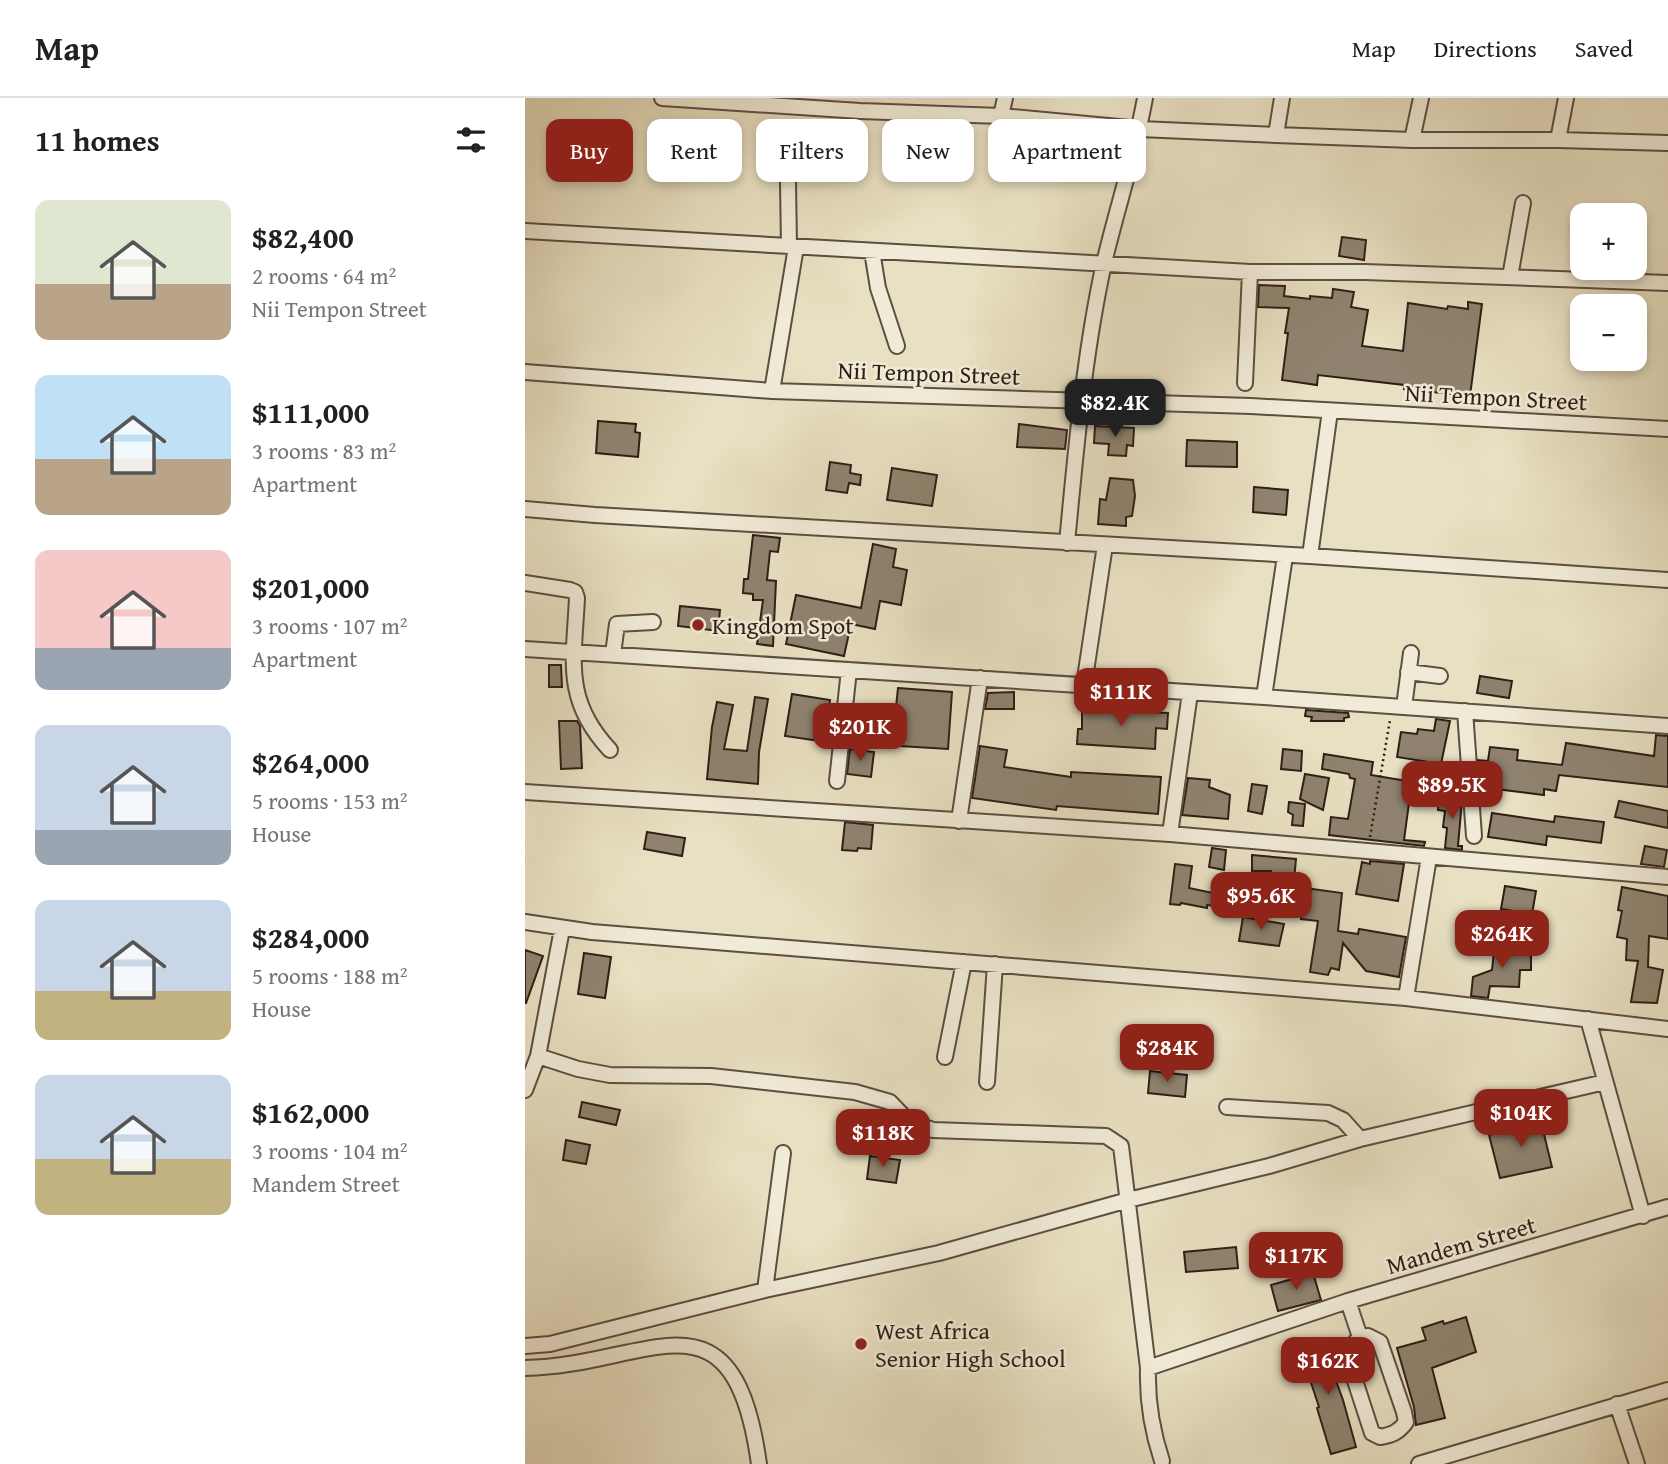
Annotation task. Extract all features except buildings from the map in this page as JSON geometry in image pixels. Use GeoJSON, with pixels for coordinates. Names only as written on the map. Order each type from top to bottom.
{"type":"FeatureCollection","features":[{"type":"Feature","properties":{"kind":"street"},"geometry":{"type":"LineString","coordinates":[[663,98],[861,104],[1033,119]]}},
{"type":"Feature","properties":{"kind":"street"},"geometry":{"type":"LineString","coordinates":[[1001,116],[1005,98]]}},
{"type":"Feature","properties":{"kind":"street"},"geometry":{"type":"LineString","coordinates":[[1142,119],[1145,98]]}},
{"type":"Feature","properties":{"kind":"street"},"geometry":{"type":"LineString","coordinates":[[1276,135],[1282,98]]}},
{"type":"Feature","properties":{"kind":"street"},"geometry":{"type":"LineString","coordinates":[[1412,140],[1421,98]]}},
{"type":"Feature","properties":{"kind":"street"},"geometry":{"type":"LineString","coordinates":[[1558,139],[1566,98]]}},
{"type":"Feature","properties":{"kind":"street"},"geometry":{"type":"LineString","coordinates":[[1146,129],[1412,140],[1558,139],[1668,143]]}},
{"type":"Feature","properties":{"kind":"street"},"geometry":{"type":"LineString","coordinates":[[772,391],[793,247],[788,182]]}},
{"type":"Feature","properties":{"kind":"street"},"geometry":{"type":"LineString","coordinates":[[1067,543],[1081,401],[1104,265],[1126,182]]}},
{"type":"Feature","properties":{"kind":"street"},"geometry":{"type":"LineString","coordinates":[[1510,277],[1523,203]]}},
{"type":"Feature","properties":{"kind":"street"},"geometry":{"type":"LineString","coordinates":[[525,231],[1250,272],[1510,277],[1668,284]]}},
{"type":"Feature","properties":{"kind":"street"},"geometry":{"type":"LineString","coordinates":[[872,251],[878,288],[897,346]]}},
{"type":"Feature","properties":{"kind":"street"},"geometry":{"type":"LineString","coordinates":[[1245,383],[1250,272]]}},
{"type":"Feature","properties":{"kind":"street","name":"Nii Tempon Street"},"geometry":{"type":"LineString","coordinates":[[525,372],[772,391],[1330,411],[1668,429]]}},
{"type":"Feature","properties":{"kind":"street"},"geometry":{"type":"LineString","coordinates":[[1310,556],[1330,411]]}},
{"type":"Feature","properties":{"kind":"street"},"geometry":{"type":"LineString","coordinates":[[525,509],[1668,580]]}},
{"type":"Feature","properties":{"kind":"street"},"geometry":{"type":"LineString","coordinates":[[1084,685],[1105,545]]}},
{"type":"Feature","properties":{"kind":"street"},"geometry":{"type":"LineString","coordinates":[[1263,697],[1285,556]]}},
{"type":"Feature","properties":{"kind":"street"},"geometry":{"type":"LineString","coordinates":[[525,583],[575,592],[575,688],[582,713],[610,750]]}},
{"type":"Feature","properties":{"kind":"street"},"geometry":{"type":"LineString","coordinates":[[613,654],[617,624],[653,622]]}},
{"type":"Feature","properties":{"kind":"street"},"geometry":{"type":"LineString","coordinates":[[525,649],[1668,726]]}},
{"type":"Feature","properties":{"kind":"street"},"geometry":{"type":"LineString","coordinates":[[1399,707],[1411,653]]}},
{"type":"Feature","properties":{"kind":"street"},"geometry":{"type":"LineString","coordinates":[[837,781],[849,670]]}},
{"type":"Feature","properties":{"kind":"street"},"geometry":{"type":"LineString","coordinates":[[1408,672],[1440,676]]}},
{"type":"Feature","properties":{"kind":"street"},"geometry":{"type":"LineString","coordinates":[[959,821],[980,678]]}},
{"type":"Feature","properties":{"kind":"street"},"geometry":{"type":"LineString","coordinates":[[1170,834],[1190,693]]}},
{"type":"Feature","properties":{"kind":"street"},"geometry":{"type":"LineString","coordinates":[[1465,712],[1474,836]]}},
{"type":"Feature","properties":{"kind":"street"},"geometry":{"type":"LineString","coordinates":[[525,792],[1170,834],[1668,877]]}},
{"type":"Feature","properties":{"kind":"street"},"geometry":{"type":"LineString","coordinates":[[1406,998],[1429,858]]}},
{"type":"Feature","properties":{"kind":"street"},"geometry":{"type":"LineString","coordinates":[[525,922],[562,929],[1406,998],[1668,1028]]}},
{"type":"Feature","properties":{"kind":"street"},"geometry":{"type":"LineString","coordinates":[[527,1081],[538,1056],[562,929]]}},
{"type":"Feature","properties":{"kind":"street"},"geometry":{"type":"LineString","coordinates":[[945,1057],[964,962]]}},
{"type":"Feature","properties":{"kind":"street"},"geometry":{"type":"LineString","coordinates":[[987,1082],[995,964]]}},
{"type":"Feature","properties":{"kind":"street"},"geometry":{"type":"LineString","coordinates":[[1588,1019],[1643,1216]]}},
{"type":"Feature","properties":{"kind":"street"},"geometry":{"type":"LineString","coordinates":[[538,1056],[578,1069],[610,1075],[711,1076],[855,1092],[890,1102],[909,1122],[933,1130],[1106,1136],[1121,1146],[1148,1368],[1148,1399],[1162,1461]]}},
{"type":"Feature","properties":{"kind":"street"},"geometry":{"type":"LineString","coordinates":[[525,1346],[550,1345],[765,1290],[939,1253],[1128,1200],[1269,1166],[1360,1139],[1605,1082]]}},
{"type":"Feature","properties":{"kind":"street"},"geometry":{"type":"LineString","coordinates":[[1227,1107],[1328,1113],[1343,1120],[1360,1139]]}},
{"type":"Feature","properties":{"kind":"street"},"geometry":{"type":"LineString","coordinates":[[765,1290],[783,1153]]}},
{"type":"Feature","properties":{"kind":"street","name":"Mandem Street"},"geometry":{"type":"LineString","coordinates":[[1148,1368],[1348,1301],[1668,1207]]}},
{"type":"Feature","properties":{"kind":"street"},"geometry":{"type":"LineString","coordinates":[[1348,1301],[1360,1338]]}},
{"type":"Feature","properties":{"kind":"street"},"geometry":{"type":"LineString","coordinates":[[1368,1336],[1380,1342],[1406,1422],[1401,1431],[1388,1436],[1380,1437],[1372,1433],[1348,1359],[1347,1351],[1360,1338],[1368,1336]]}},
{"type":"Feature","properties":{"kind":"street"},"geometry":{"type":"LineString","coordinates":[[525,1368],[607,1358],[648,1347],[685,1344],[703,1348],[717,1357],[737,1382],[753,1426],[759,1464]]}},
{"type":"Feature","properties":{"kind":"street"},"geometry":{"type":"LineString","coordinates":[[550,1345],[552,1366]]}},
{"type":"Feature","properties":{"kind":"street"},"geometry":{"type":"LineString","coordinates":[[1419,1464],[1668,1390]]}},
{"type":"Feature","properties":{"kind":"street"},"geometry":{"type":"LineString","coordinates":[[1617,1404],[1637,1464]]}},
{"type":"Feature","properties":{"kind":"path"},"geometry":{"type":"LineString","coordinates":[[1368,852],[1399,707]]}},
{"type":"Feature","properties":{"kind":"place","name":"Kingdom Spot"},"geometry":{"type":"Point","coordinates":[698,625]}},
{"type":"Feature","properties":{"kind":"place","name":"West Africa Senior High School"},"geometry":{"type":"Point","coordinates":[861,1344]}}]}
